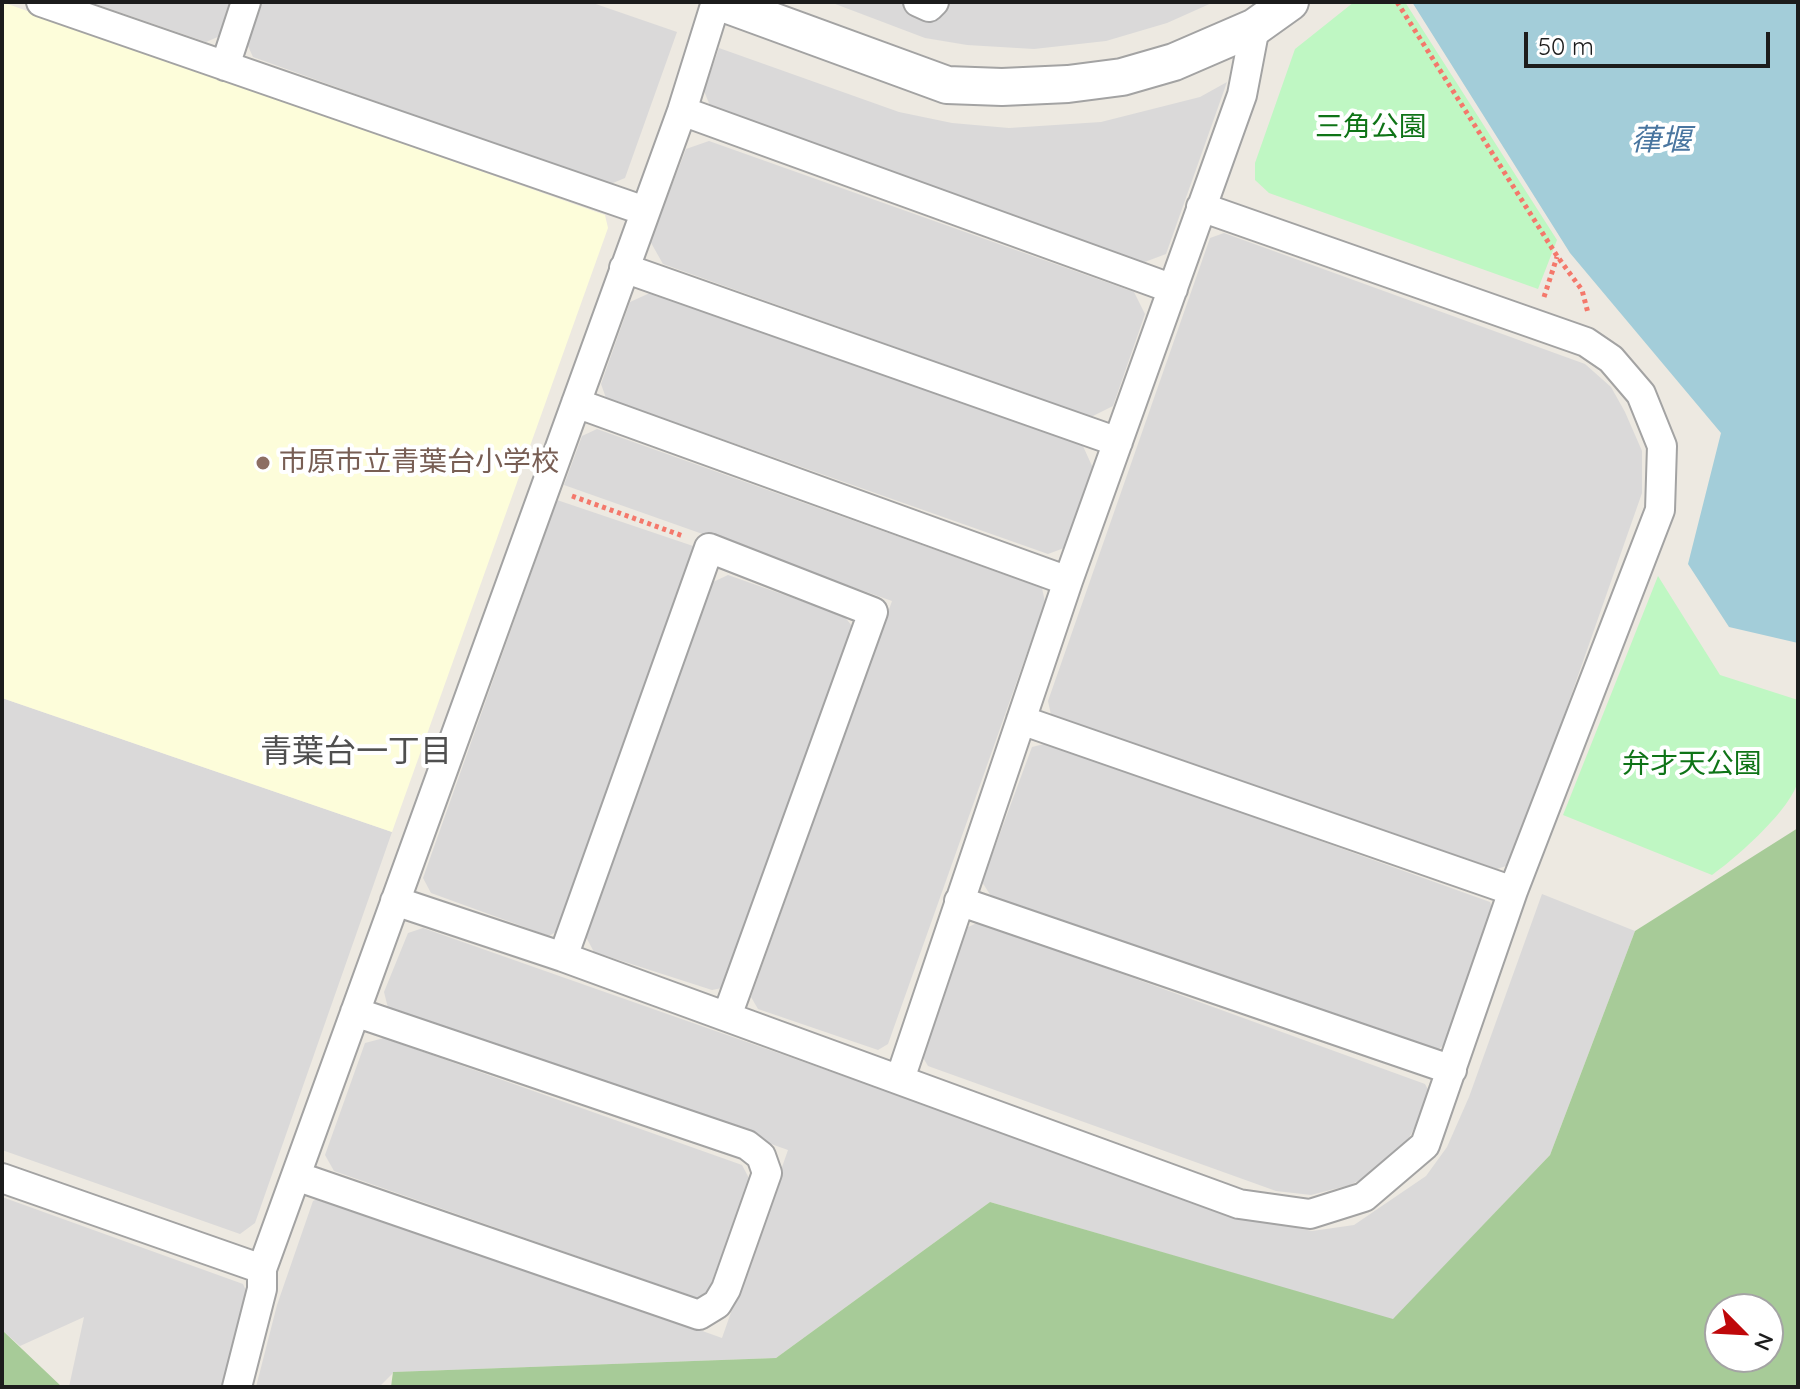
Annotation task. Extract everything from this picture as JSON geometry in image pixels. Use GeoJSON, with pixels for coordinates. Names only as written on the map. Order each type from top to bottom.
{"type":"FeatureCollection","features":[{"type":"Feature","properties":{"kind":"street"},"geometry":{"type":"LineString","coordinates":[[41,2],[645,211]]}},
{"type":"Feature","properties":{"kind":"street"},"geometry":{"type":"LineString","coordinates":[[225,66],[246,2]]}},
{"type":"Feature","properties":{"kind":"street"},"geometry":{"type":"LineString","coordinates":[[237,1387],[262,1289],[262,1269],[682,111],[718,2],[947,85],[1015,87],[1122,77],[1174,62],[1255,27],[1290,2]]}},
{"type":"Feature","properties":{"kind":"street"},"geometry":{"type":"LineString","coordinates":[[918,2],[929,7],[934,2]]}},
{"type":"Feature","properties":{"kind":"street"},"geometry":{"type":"LineString","coordinates":[[900,1079],[1068,581],[1242,95],[1255,27]]}},
{"type":"Feature","properties":{"kind":"street"},"geometry":{"type":"LineString","coordinates":[[682,111],[1173,289]]}},
{"type":"Feature","properties":{"kind":"street"},"geometry":{"type":"LineString","coordinates":[[395,901],[563,957],[1239,1204],[1310,1214],[1364,1197],[1425,1145],[1513,891],[1660,510],[1662,446],[1641,394],[1611,359],[1586,342],[1201,207]]}},
{"type":"Feature","properties":{"kind":"street"},"geometry":{"type":"LineString","coordinates":[[624,268],[1118,442]]}},
{"type":"Feature","properties":{"kind":"street"},"geometry":{"type":"LineString","coordinates":[[576,403],[1068,581]]}},
{"type":"Feature","properties":{"kind":"street"},"geometry":{"type":"LineString","coordinates":[[563,957],[709,548],[873,612],[727,1016]]}},
{"type":"Feature","properties":{"kind":"street"},"geometry":{"type":"LineString","coordinates":[[1021,720],[1513,891]]}},
{"type":"Feature","properties":{"kind":"street"},"geometry":{"type":"LineString","coordinates":[[959,901],[1452,1070]]}},
{"type":"Feature","properties":{"kind":"street"},"geometry":{"type":"LineString","coordinates":[[296,1176],[699,1315],[717,1304],[731,1275],[767,1173],[761,1156],[747,1145],[355,1012]]}},
{"type":"Feature","properties":{"kind":"street"},"geometry":{"type":"LineString","coordinates":[[2,1178],[262,1269]]}},
{"type":"Feature","properties":{"kind":"path"},"geometry":{"type":"LineString","coordinates":[[1397,2],[1557,256],[1582,290],[1588,307],[1586,342]]}},
{"type":"Feature","properties":{"kind":"path"},"geometry":{"type":"LineString","coordinates":[[1535,323],[1557,256]]}},
{"type":"Feature","properties":{"kind":"path"},"geometry":{"type":"LineString","coordinates":[[545,486],[700,542],[709,548]]}},
{"type":"Feature","properties":{"kind":"shaded area","name":"市原市立青葉台小学校"},"geometry":{"type":"Polygon","coordinates":[[[2,2],[605,215],[608,228],[392,832],[2,698],[2,2]]]}},
{"type":"Feature","properties":{"kind":"shaded area"},"geometry":{"type":"Polygon","coordinates":[[[90,2],[232,2],[220,36],[206,42],[90,2]]]}},
{"type":"Feature","properties":{"kind":"shaded area"},"geometry":{"type":"Polygon","coordinates":[[[263,2],[590,2],[677,32],[625,178],[608,185],[253,57],[247,44],[263,2]]]}},
{"type":"Feature","properties":{"kind":"shaded area"},"geometry":{"type":"Polygon","coordinates":[[[830,2],[1214,2],[1167,23],[1106,41],[1034,49],[967,45],[925,38],[830,2]]]}},
{"type":"Feature","properties":{"kind":"shaded area"},"geometry":{"type":"Polygon","coordinates":[[[719,48],[899,112],[952,123],[1009,128],[1101,122],[1200,97],[1227,82],[1166,254],[1142,263],[713,113],[704,91],[719,48]]]}},
{"type":"Feature","properties":{"kind":"shaded area"},"geometry":{"type":"Polygon","coordinates":[[[709,141],[1134,292],[1145,314],[1113,406],[1091,417],[663,264],[650,241],[686,149],[709,141]]]}},
{"type":"Feature","properties":{"kind":"shaded area"},"geometry":{"type":"Polygon","coordinates":[[[1224,233],[1585,364],[1611,387],[1625,412],[1642,451],[1642,493],[1512,864],[1497,869],[1051,715],[1048,701],[1210,238],[1224,233]]]}},
{"type":"Feature","properties":{"kind":"shaded area"},"geometry":{"type":"Polygon","coordinates":[[[652,292],[1082,444],[1093,468],[1064,548],[1048,554],[606,398],[601,384],[630,302],[652,292]]]}},
{"type":"Feature","properties":{"kind":"shaded area"},"geometry":{"type":"Polygon","coordinates":[[[597,429],[1042,588],[1045,602],[888,1044],[878,1050],[758,1009],[751,997],[892,601],[564,485],[582,436],[597,429]]]}},
{"type":"Feature","properties":{"kind":"shaded area"},"geometry":{"type":"Polygon","coordinates":[[[557,500],[696,547],[561,929],[549,936],[431,893],[423,878],[557,500]]]}},
{"type":"Feature","properties":{"kind":"shaded area"},"geometry":{"type":"Polygon","coordinates":[[[728,575],[844,616],[852,626],[727,987],[712,990],[594,952],[586,937],[713,582],[728,575]]]}},
{"type":"Feature","properties":{"kind":"shaded area"},"geometry":{"type":"Polygon","coordinates":[[[2,698],[392,832],[255,1223],[240,1234],[2,1150],[2,698]]]}},
{"type":"Feature","properties":{"kind":"shaded area"},"geometry":{"type":"Polygon","coordinates":[[[1048,743],[1490,902],[1494,913],[1445,1044],[1434,1053],[991,896],[982,882],[1032,747],[1048,743]]]}},
{"type":"Feature","properties":{"kind":"shaded area"},"geometry":{"type":"Polygon","coordinates":[[[1542,894],[1635,931],[1550,1155],[1393,1320],[990,1202],[776,1358],[394,1372],[379,1387],[256,1387],[277,1305],[313,1201],[324,1196],[722,1338],[788,1150],[388,1008],[384,992],[408,933],[423,928],[1244,1217],[1312,1231],[1354,1225],[1426,1176],[1447,1147],[1469,1097],[1542,894]]]}},
{"type":"Feature","properties":{"kind":"shaded area"},"geometry":{"type":"Polygon","coordinates":[[[979,922],[1425,1084],[1431,1095],[1409,1138],[1384,1168],[1350,1185],[1311,1195],[1276,1191],[928,1066],[922,1056],[964,929],[979,922]]]}},
{"type":"Feature","properties":{"kind":"shaded area"},"geometry":{"type":"Polygon","coordinates":[[[384,1038],[742,1165],[750,1180],[708,1292],[697,1298],[334,1171],[325,1155],[365,1043],[384,1038]]]}},
{"type":"Feature","properties":{"kind":"shaded area"},"geometry":{"type":"Polygon","coordinates":[[[2,1197],[243,1284],[247,1293],[224,1387],[69,1387],[84,1317],[20,1346],[2,1330],[2,1197]]]}},
{"type":"Feature","properties":{"kind":"green space","name":"三角公園"},"geometry":{"type":"Polygon","coordinates":[[[1354,2],[1405,2],[1557,240],[1538,289],[1269,193],[1255,180],[1255,163],[1295,49],[1354,2]]]}},
{"type":"Feature","properties":{"kind":"green space","name":"弁才天公園"},"geometry":{"type":"Polygon","coordinates":[[[1658,576],[1720,675],[1798,700],[1799,771],[1794,791],[1762,832],[1712,875],[1563,815],[1658,576]]]}},
{"type":"Feature","properties":{"kind":"green space"},"geometry":{"type":"Polygon","coordinates":[[[1798,828],[1798,1387],[391,1387],[393,1372],[776,1358],[990,1202],[1393,1319],[1550,1155],[1635,931],[1798,828]]]}},
{"type":"Feature","properties":{"kind":"green space"},"geometry":{"type":"Polygon","coordinates":[[[2,1330],[62,1387],[2,1387],[2,1330]]]}},
{"type":"Feature","properties":{"kind":"water","name":"葎堰"},"geometry":{"type":"Polygon","coordinates":[[[1412,2],[1798,2],[1798,643],[1729,627],[1688,564],[1721,433],[1570,253],[1412,2]]]}},
{"type":"Feature","properties":{"kind":"place","name":"市原市立青葉台小学校"},"geometry":{"type":"Point","coordinates":[263,463]}},
{"type":"Feature","properties":{"kind":"district","name":"青葉台一丁目"},"geometry":{"type":"Point","coordinates":[356,752]}}]}
